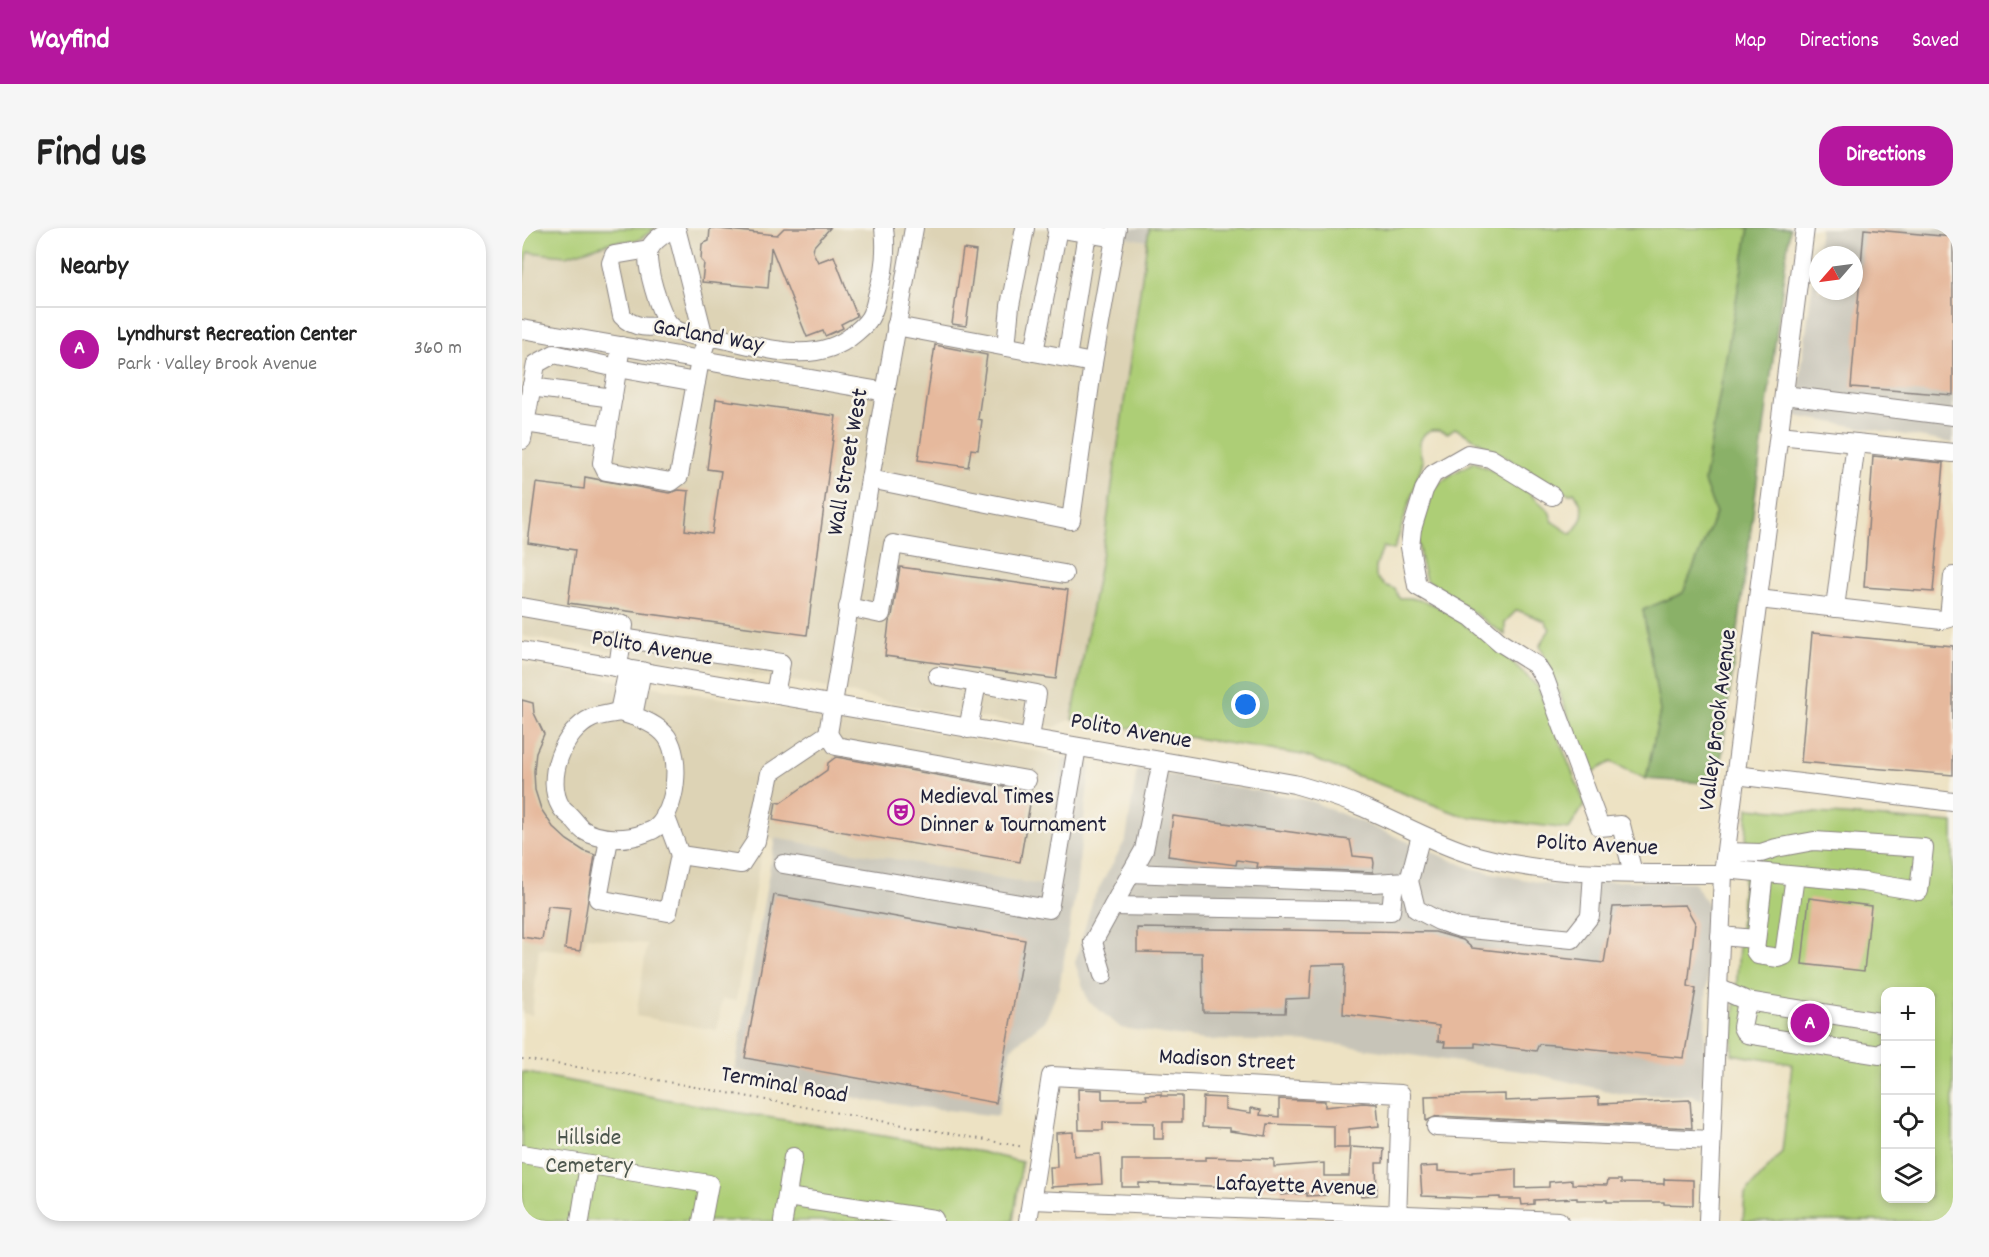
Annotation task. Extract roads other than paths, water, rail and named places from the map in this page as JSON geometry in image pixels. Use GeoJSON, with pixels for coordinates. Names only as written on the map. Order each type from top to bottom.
{"type":"FeatureCollection","features":[{"type":"Feature","properties":{"kind":"street"},"geometry":{"type":"LineString","coordinates":[[621,346],[602,463],[606,471],[671,482],[680,476],[700,360],[707,338],[674,228],[656,240],[647,258],[651,276],[662,312],[670,325],[678,331],[707,338],[789,352],[821,351],[844,343],[864,325],[872,314],[885,265],[884,228]]}},
{"type":"Feature","properties":{"kind":"street","name":"Wall Street West"},"geometry":{"type":"LineString","coordinates":[[828,734],[914,228]]}},
{"type":"Feature","properties":{"kind":"street"},"geometry":{"type":"LineString","coordinates":[[1006,347],[1010,306],[1025,228]]}},
{"type":"Feature","properties":{"kind":"street"},"geometry":{"type":"LineString","coordinates":[[870,479],[1071,520],[1093,363],[1116,233],[1087,233],[1057,228],[1034,352]]}},
{"type":"Feature","properties":{"kind":"street","name":"Valley Brook Avenue"},"geometry":{"type":"LineString","coordinates":[[1708,1221],[1724,865],[1805,228]]}},
{"type":"Feature","properties":{"kind":"street"},"geometry":{"type":"LineString","coordinates":[[1066,358],[1087,233]]}},
{"type":"Feature","properties":{"kind":"street"},"geometry":{"type":"LineString","coordinates":[[650,249],[614,255],[611,263],[622,316],[628,322],[645,328],[670,325]]}},
{"type":"Feature","properties":{"kind":"street"},"geometry":{"type":"LineString","coordinates":[[896,326],[1093,363]]}},
{"type":"Feature","properties":{"kind":"street","name":"Garland Way"},"geometry":{"type":"LineString","coordinates":[[522,329],[886,392]]}},
{"type":"Feature","properties":{"kind":"street"},"geometry":{"type":"LineString","coordinates":[[607,435],[524,431],[536,364],[554,354],[696,382]]}},
{"type":"Feature","properties":{"kind":"street"},"geometry":{"type":"LineString","coordinates":[[531,387],[613,398]]}},
{"type":"Feature","properties":{"kind":"street"},"geometry":{"type":"LineString","coordinates":[[1784,395],[1953,416]]}},
{"type":"Feature","properties":{"kind":"street"},"geometry":{"type":"LineString","coordinates":[[1779,435],[1953,453]]}},
{"type":"Feature","properties":{"kind":"street"},"geometry":{"type":"LineString","coordinates":[[1835,608],[1856,443]]}},
{"type":"Feature","properties":{"kind":"street"},"geometry":{"type":"LineString","coordinates":[[1552,496],[1490,458],[1468,454],[1433,474],[1424,490],[1412,529],[1410,547],[1415,576],[1418,586],[1471,617],[1501,643],[1536,665],[1545,679],[1600,827],[1621,825],[1633,873]]}},
{"type":"Feature","properties":{"kind":"street"},"geometry":{"type":"LineString","coordinates":[[848,607],[881,614],[893,543],[1064,574]]}},
{"type":"Feature","properties":{"kind":"street"},"geometry":{"type":"LineString","coordinates":[[1758,599],[1942,620],[1948,618],[1953,577]]}},
{"type":"Feature","properties":{"kind":"street"},"geometry":{"type":"LineString","coordinates":[[522,607],[624,625],[622,638],[629,669],[626,714]]}},
{"type":"Feature","properties":{"kind":"street"},"geometry":{"type":"LineString","coordinates":[[622,638],[781,663],[775,694]]}},
{"type":"Feature","properties":{"kind":"street","name":"Polito Avenue"},"geometry":{"type":"LineString","coordinates":[[522,651],[1294,784],[1357,805],[1421,835],[1466,852],[1543,869],[1633,873],[1724,865],[1776,848],[1814,841],[1924,848],[1919,891],[1864,882],[1764,873],[1724,865]]}},
{"type":"Feature","properties":{"kind":"street"},"geometry":{"type":"LineString","coordinates":[[938,676],[1037,694],[1030,738]]}},
{"type":"Feature","properties":{"kind":"street"},"geometry":{"type":"LineString","coordinates":[[968,729],[977,683]]}},
{"type":"Feature","properties":{"kind":"street"},"geometry":{"type":"LineString","coordinates":[[626,714],[652,725],[667,737],[676,763],[675,786],[670,808],[665,816],[657,828],[633,838],[609,839],[584,831],[561,807],[555,787],[557,760],[569,736],[591,718],[626,714]]}},
{"type":"Feature","properties":{"kind":"street"},"geometry":{"type":"LineString","coordinates":[[680,855],[741,864],[756,841],[770,774],[828,734],[836,746],[1027,780]]}},
{"type":"Feature","properties":{"kind":"street"},"geometry":{"type":"LineString","coordinates":[[783,864],[1049,909],[1077,747]]}},
{"type":"Feature","properties":{"kind":"street"},"geometry":{"type":"LineString","coordinates":[[1103,975],[1093,942],[1144,850],[1162,761]]}},
{"type":"Feature","properties":{"kind":"street"},"geometry":{"type":"LineString","coordinates":[[1736,775],[1953,802]]}},
{"type":"Feature","properties":{"kind":"street"},"geometry":{"type":"LineString","coordinates":[[609,839],[598,899],[668,912],[680,855],[665,816]]}},
{"type":"Feature","properties":{"kind":"street"},"geometry":{"type":"LineString","coordinates":[[1113,906],[1391,911],[1421,835]]}},
{"type":"Feature","properties":{"kind":"street"},"geometry":{"type":"LineString","coordinates":[[1131,873],[1373,884],[1402,881]]}},
{"type":"Feature","properties":{"kind":"street"},"geometry":{"type":"LineString","coordinates":[[1402,881],[1416,909],[1439,921],[1460,928],[1572,939],[1590,916],[1593,873]]}},
{"type":"Feature","properties":{"kind":"street"},"geometry":{"type":"LineString","coordinates":[[1764,873],[1755,953],[1779,958],[1784,956],[1795,876]]}},
{"type":"Feature","properties":{"kind":"street"},"geometry":{"type":"LineString","coordinates":[[1720,936],[1756,939]]}},
{"type":"Feature","properties":{"kind":"street"},"geometry":{"type":"LineString","coordinates":[[1718,988],[1747,1001],[1881,1022]]}},
{"type":"Feature","properties":{"kind":"street"},"geometry":{"type":"LineString","coordinates":[[1747,1001],[1742,1027],[1747,1034],[1881,1054]]}},
{"type":"Feature","properties":{"kind":"street","name":"Madison Street"},"geometry":{"type":"LineString","coordinates":[[1032,1200],[1051,1077],[1401,1094],[1397,1218]]}},
{"type":"Feature","properties":{"kind":"street"},"geometry":{"type":"LineString","coordinates":[[1436,1127],[1711,1140]]}},
{"type":"Feature","properties":{"kind":"street"},"geometry":{"type":"LineString","coordinates":[[522,1154],[709,1184],[702,1221]]}},
{"type":"Feature","properties":{"kind":"street"},"geometry":{"type":"LineString","coordinates":[[783,1221],[793,1157]]}},
{"type":"Feature","properties":{"kind":"street"},"geometry":{"type":"LineString","coordinates":[[580,1221],[589,1165]]}},
{"type":"Feature","properties":{"kind":"street"},"geometry":{"type":"LineString","coordinates":[[787,1197],[934,1219],[934,1221]]}},
{"type":"Feature","properties":{"kind":"street"},"geometry":{"type":"LineString","coordinates":[[1028,1221],[1032,1200]]}},
{"type":"Feature","properties":{"kind":"street","name":"Lafayette Avenue"},"geometry":{"type":"LineString","coordinates":[[1032,1200],[1397,1218],[1559,1221]]}},
{"type":"Feature","properties":{"kind":"place","name":"Medieval Times Dinner & Tournament"},"geometry":{"type":"Point","coordinates":[901,812]}},
{"type":"Feature","properties":{"kind":"place","name":"Lyndhurst Recreation Center"},"geometry":{"type":"Point","coordinates":[1810,1023]}},
{"type":"Feature","properties":{"kind":"park label","name":"Hillside Cemetery"},"geometry":{"type":"Point","coordinates":[589,1153]}}]}
